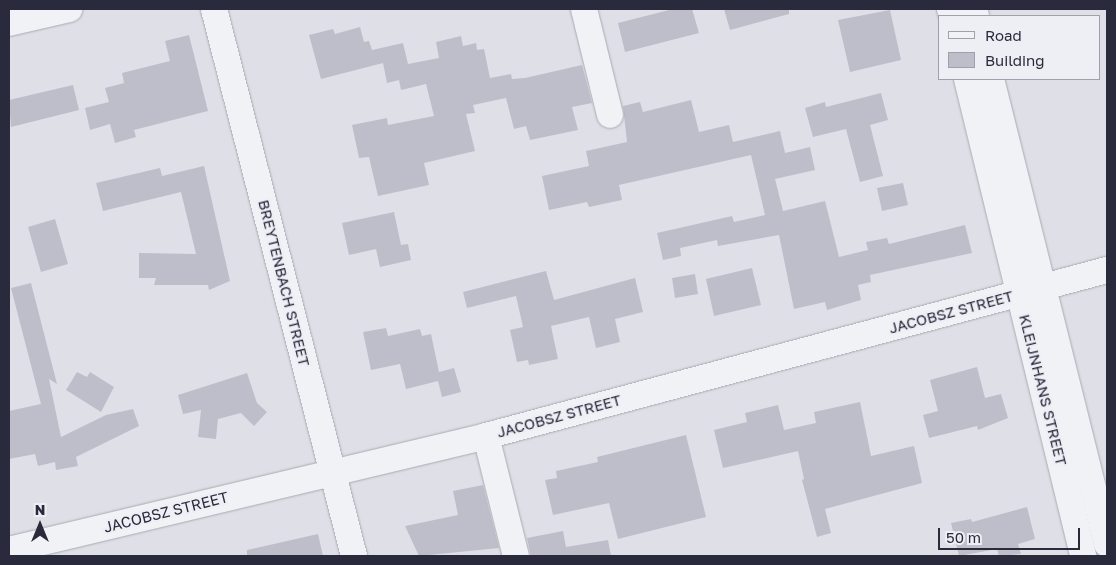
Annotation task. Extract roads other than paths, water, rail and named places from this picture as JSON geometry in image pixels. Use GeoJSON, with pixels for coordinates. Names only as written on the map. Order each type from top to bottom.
{"type":"FeatureCollection","features":[{"type":"Feature","properties":{"kind":"street"},"geometry":{"type":"LineString","coordinates":[[9,23],[69,9]]}},
{"type":"Feature","properties":{"kind":"street","name":"BREYTENBACH STREET"},"geometry":{"type":"LineString","coordinates":[[214,9],[354,556]]}},
{"type":"Feature","properties":{"kind":"street"},"geometry":{"type":"LineString","coordinates":[[584,9],[610,115]]}},
{"type":"Feature","properties":{"kind":"street","name":"KLEIJNHANS STREET"},"geometry":{"type":"LineString","coordinates":[[967,80],[1107,544]]}},
{"type":"Feature","properties":{"kind":"street","name":"KLEIJNHANS STREET"},"geometry":{"type":"LineString","coordinates":[[991,80],[1083,556]]}},
{"type":"Feature","properties":{"kind":"street","name":"JACOBSZ STREET"},"geometry":{"type":"LineString","coordinates":[[9,550],[332,471],[486,436],[1107,270]]}},
{"type":"Feature","properties":{"kind":"street"},"geometry":{"type":"LineString","coordinates":[[486,436],[516,556]]}}]}
